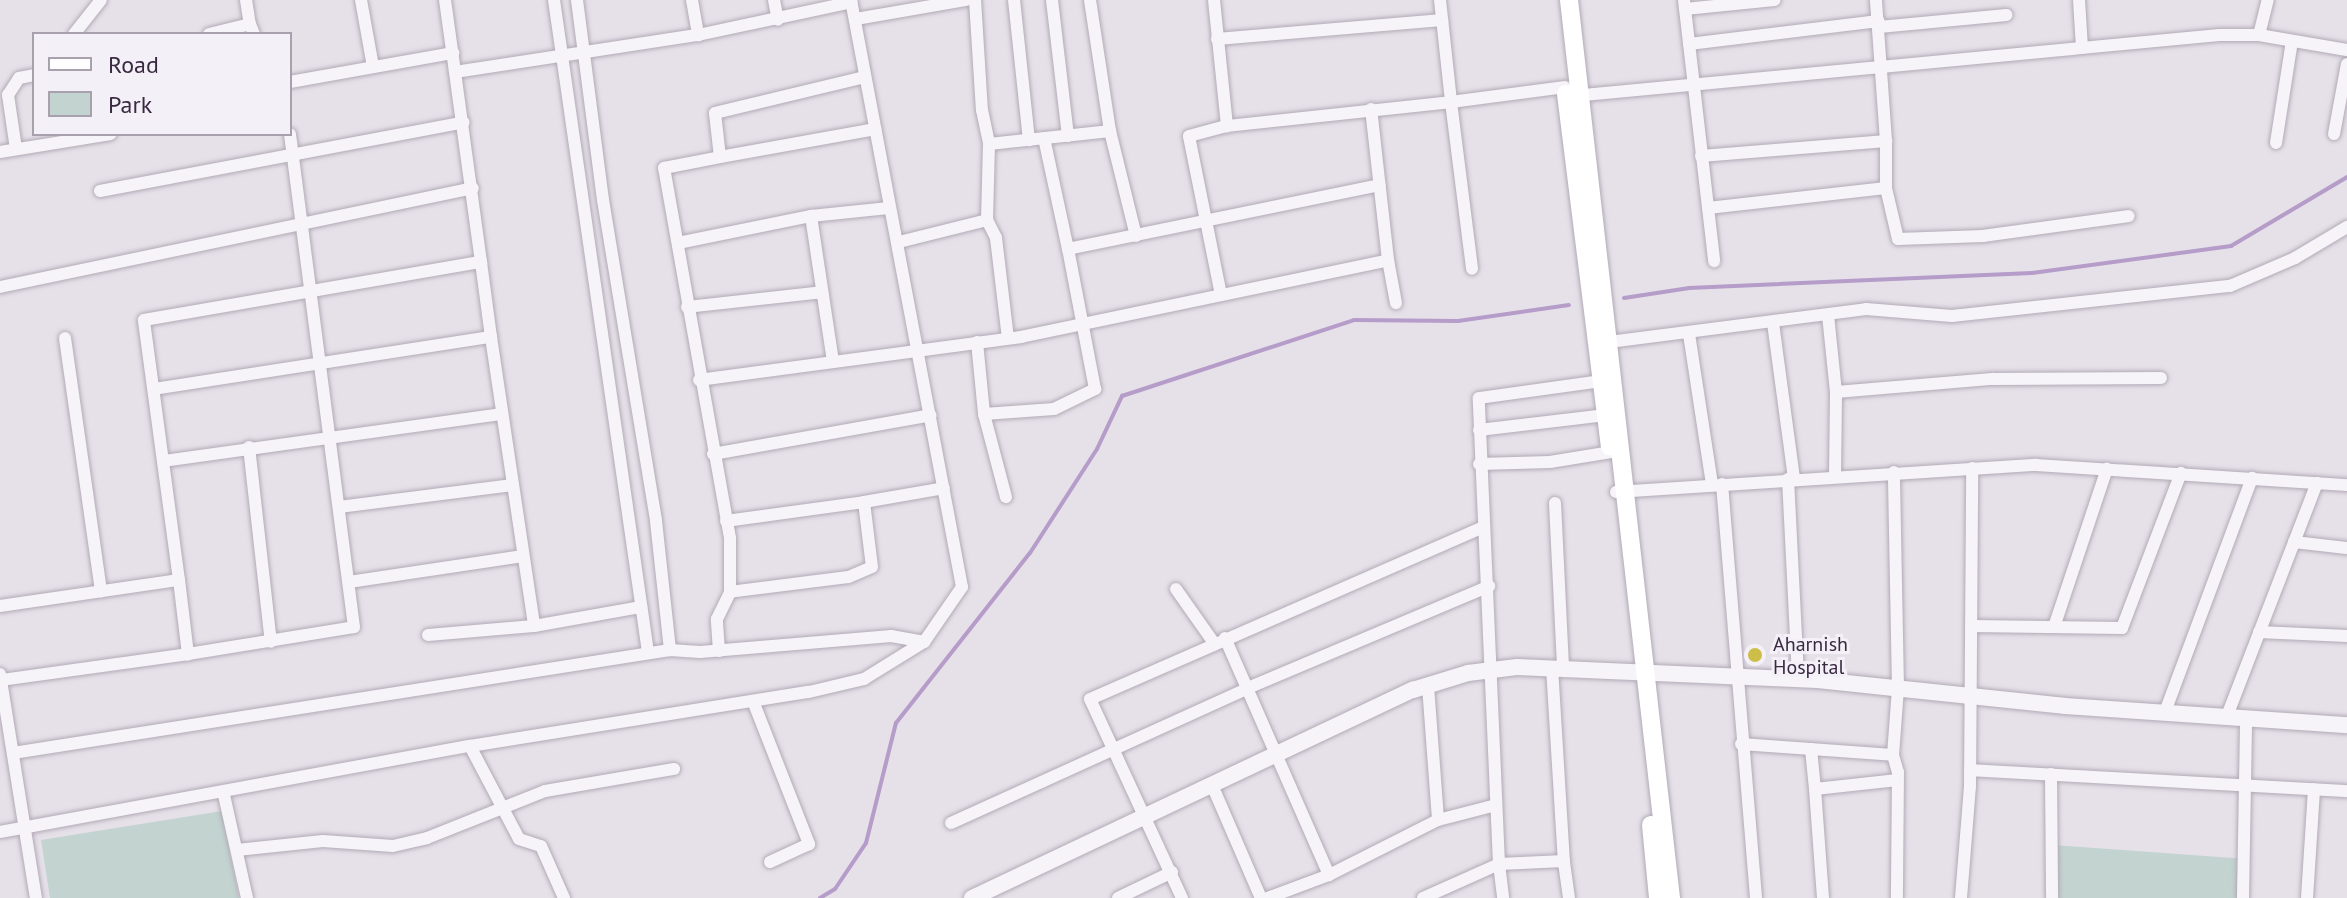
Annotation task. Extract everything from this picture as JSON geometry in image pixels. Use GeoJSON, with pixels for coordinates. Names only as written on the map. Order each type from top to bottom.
{"type":"FeatureCollection","features":[{"type":"Feature","properties":{"kind":"main road"},"geometry":{"type":"LineString","coordinates":[[1557,0],[1596,297],[1601,381],[1620,492]]}},
{"type":"Feature","properties":{"kind":"main road"},"geometry":{"type":"LineString","coordinates":[[1569,0],[1570,93]]}},
{"type":"Feature","properties":{"kind":"main road"},"geometry":{"type":"LineString","coordinates":[[1596,297],[1609,342],[1620,492],[1671,898]]}},
{"type":"Feature","properties":{"kind":"main road"},"geometry":{"type":"LineString","coordinates":[[1643,670],[1658,898]]}},
{"type":"Feature","properties":{"kind":"street"},"geometry":{"type":"LineString","coordinates":[[76,32],[101,0]]}},
{"type":"Feature","properties":{"kind":"street"},"geometry":{"type":"LineString","coordinates":[[226,32],[252,29],[246,0]]}},
{"type":"Feature","properties":{"kind":"street"},"geometry":{"type":"LineString","coordinates":[[361,0],[373,67]]}},
{"type":"Feature","properties":{"kind":"street"},"geometry":{"type":"LineString","coordinates":[[445,0],[534,626]]}},
{"type":"Feature","properties":{"kind":"street"},"geometry":{"type":"LineString","coordinates":[[554,0],[648,652]]}},
{"type":"Feature","properties":{"kind":"street"},"geometry":{"type":"LineString","coordinates":[[577,0],[599,164],[656,521],[670,650]]}},
{"type":"Feature","properties":{"kind":"street"},"geometry":{"type":"LineString","coordinates":[[692,0],[698,35]]}},
{"type":"Feature","properties":{"kind":"street"},"geometry":{"type":"LineString","coordinates":[[774,0],[778,20]]}},
{"type":"Feature","properties":{"kind":"street"},"geometry":{"type":"LineString","coordinates":[[856,19],[966,0]]}},
{"type":"Feature","properties":{"kind":"street"},"geometry":{"type":"LineString","coordinates":[[975,0],[982,110],[989,144],[987,220],[996,238],[1008,338]]}},
{"type":"Feature","properties":{"kind":"street"},"geometry":{"type":"LineString","coordinates":[[1014,0],[1029,140]]}},
{"type":"Feature","properties":{"kind":"street"},"geometry":{"type":"LineString","coordinates":[[1052,0],[1068,136]]}},
{"type":"Feature","properties":{"kind":"street"},"geometry":{"type":"LineString","coordinates":[[1090,0],[1110,131],[1136,236]]}},
{"type":"Feature","properties":{"kind":"street"},"geometry":{"type":"LineString","coordinates":[[1214,0],[1227,126]]}},
{"type":"Feature","properties":{"kind":"street"},"geometry":{"type":"LineString","coordinates":[[1440,0],[1472,269]]}},
{"type":"Feature","properties":{"kind":"street"},"geometry":{"type":"LineString","coordinates":[[1714,261],[1685,4],[1775,0]]}},
{"type":"Feature","properties":{"kind":"street"},"geometry":{"type":"LineString","coordinates":[[1876,0],[1883,66],[1886,188],[1898,239],[1983,236],[2129,216]]}},
{"type":"Feature","properties":{"kind":"street"},"geometry":{"type":"LineString","coordinates":[[2079,0],[2082,48]]}},
{"type":"Feature","properties":{"kind":"street"},"geometry":{"type":"LineString","coordinates":[[2259,35],[2268,0]]}},
{"type":"Feature","properties":{"kind":"street"},"geometry":{"type":"LineString","coordinates":[[0,832],[224,795],[470,746],[753,701],[864,679],[924,642],[962,587],[852,1],[778,20],[698,35],[455,72]]}},
{"type":"Feature","properties":{"kind":"street"},"geometry":{"type":"LineString","coordinates":[[1689,44],[1879,24],[2006,15]]}},
{"type":"Feature","properties":{"kind":"street"},"geometry":{"type":"LineString","coordinates":[[1217,39],[1442,20]]}},
{"type":"Feature","properties":{"kind":"street"},"geometry":{"type":"LineString","coordinates":[[1221,295],[1189,136],[1227,126],[1371,109],[2259,35],[2347,50]]}},
{"type":"Feature","properties":{"kind":"street"},"geometry":{"type":"LineString","coordinates":[[2276,143],[2292,41]]}},
{"type":"Feature","properties":{"kind":"street"},"geometry":{"type":"LineString","coordinates":[[292,82],[453,53]]}},
{"type":"Feature","properties":{"kind":"street"},"geometry":{"type":"LineString","coordinates":[[2334,134],[2347,64]]}},
{"type":"Feature","properties":{"kind":"street"},"geometry":{"type":"LineString","coordinates":[[16,149],[8,95],[19,78],[32,75]]}},
{"type":"Feature","properties":{"kind":"street"},"geometry":{"type":"LineString","coordinates":[[720,157],[715,113],[865,77]]}},
{"type":"Feature","properties":{"kind":"street"},"geometry":{"type":"LineString","coordinates":[[1371,109],[1388,260],[1396,303]]}},
{"type":"Feature","properties":{"kind":"street"},"geometry":{"type":"LineString","coordinates":[[100,191],[464,122]]}},
{"type":"Feature","properties":{"kind":"street"},"geometry":{"type":"LineString","coordinates":[[719,651],[717,619],[730,592],[726,521],[664,168],[876,129]]}},
{"type":"Feature","properties":{"kind":"street"},"geometry":{"type":"LineString","coordinates":[[989,144],[1110,131]]}},
{"type":"Feature","properties":{"kind":"street"},"geometry":{"type":"LineString","coordinates":[[0,152],[98,136]]}},
{"type":"Feature","properties":{"kind":"street"},"geometry":{"type":"LineString","coordinates":[[36,898],[0,677],[188,654],[354,627],[290,136]]}},
{"type":"Feature","properties":{"kind":"street"},"geometry":{"type":"LineString","coordinates":[[984,414],[1054,409],[1095,389],[1044,138]]}},
{"type":"Feature","properties":{"kind":"street"},"geometry":{"type":"LineString","coordinates":[[1701,156],[1886,141]]}},
{"type":"Feature","properties":{"kind":"street"},"geometry":{"type":"LineString","coordinates":[[579,168],[599,164]]}},
{"type":"Feature","properties":{"kind":"street"},"geometry":{"type":"LineString","coordinates":[[1068,249],[1380,185]]}},
{"type":"Feature","properties":{"kind":"street"},"geometry":{"type":"LineString","coordinates":[[0,287],[473,188]]}},
{"type":"Feature","properties":{"kind":"street"},"geometry":{"type":"LineString","coordinates":[[1708,208],[1886,188]]}},
{"type":"Feature","properties":{"kind":"street"},"geometry":{"type":"LineString","coordinates":[[678,243],[811,216],[889,208]]}},
{"type":"Feature","properties":{"kind":"street"},"geometry":{"type":"LineString","coordinates":[[811,216],[833,361]]}},
{"type":"Feature","properties":{"kind":"street"},"geometry":{"type":"LineString","coordinates":[[899,242],[987,220]]}},
{"type":"Feature","properties":{"kind":"street"},"geometry":{"type":"LineString","coordinates":[[1609,342],[1866,309],[1952,316],[2230,286],[2295,258],[2347,227]]}},
{"type":"Feature","properties":{"kind":"street"},"geometry":{"type":"LineString","coordinates":[[699,380],[919,347],[1008,338],[1388,260]]}},
{"type":"Feature","properties":{"kind":"street"},"geometry":{"type":"LineString","coordinates":[[188,654],[144,320],[481,262]]}},
{"type":"Feature","properties":{"kind":"street"},"geometry":{"type":"LineString","coordinates":[[687,307],[822,292]]}},
{"type":"Feature","properties":{"kind":"street"},"geometry":{"type":"LineString","coordinates":[[1828,315],[1836,392],[1835,476]]}},
{"type":"Feature","properties":{"kind":"street"},"geometry":{"type":"LineString","coordinates":[[1773,323],[1791,479],[1798,679]]}},
{"type":"Feature","properties":{"kind":"street"},"geometry":{"type":"LineString","coordinates":[[1689,334],[1717,484],[1756,898]]}},
{"type":"Feature","properties":{"kind":"street"},"geometry":{"type":"LineString","coordinates":[[154,389],[491,337]]}},
{"type":"Feature","properties":{"kind":"street"},"geometry":{"type":"LineString","coordinates":[[65,338],[101,591]]}},
{"type":"Feature","properties":{"kind":"street"},"geometry":{"type":"LineString","coordinates":[[977,342],[984,414],[1006,497]]}},
{"type":"Feature","properties":{"kind":"street"},"geometry":{"type":"LineString","coordinates":[[1836,392],[1992,379],[2161,378]]}},
{"type":"Feature","properties":{"kind":"street"},"geometry":{"type":"LineString","coordinates":[[1503,898],[1496,805],[1489,586],[1479,464],[1479,398],[1601,381]]}},
{"type":"Feature","properties":{"kind":"street"},"geometry":{"type":"LineString","coordinates":[[163,461],[330,435],[502,414]]}},
{"type":"Feature","properties":{"kind":"street"},"geometry":{"type":"LineString","coordinates":[[713,454],[931,415]]}},
{"type":"Feature","properties":{"kind":"street"},"geometry":{"type":"LineString","coordinates":[[1479,430],[1606,415]]}},
{"type":"Feature","properties":{"kind":"street"},"geometry":{"type":"LineString","coordinates":[[249,447],[271,642]]}},
{"type":"Feature","properties":{"kind":"street"},"geometry":{"type":"LineString","coordinates":[[1479,464],[1550,462],[1611,452]]}},
{"type":"Feature","properties":{"kind":"street"},"geometry":{"type":"LineString","coordinates":[[1620,492],[1972,468],[2107,469],[2347,485]]}},
{"type":"Feature","properties":{"kind":"street"},"geometry":{"type":"LineString","coordinates":[[1961,898],[1970,770],[1972,468]]}},
{"type":"Feature","properties":{"kind":"street"},"geometry":{"type":"LineString","coordinates":[[2054,627],[2107,469]]}},
{"type":"Feature","properties":{"kind":"street"},"geometry":{"type":"LineString","coordinates":[[1894,472],[1898,688],[1893,755],[1898,780],[1897,898]]}},
{"type":"Feature","properties":{"kind":"street"},"geometry":{"type":"LineString","coordinates":[[1971,626],[2122,628],[2181,473]]}},
{"type":"Feature","properties":{"kind":"street"},"geometry":{"type":"LineString","coordinates":[[2165,712],[2252,478]]}},
{"type":"Feature","properties":{"kind":"street"},"geometry":{"type":"LineString","coordinates":[[2227,716],[2317,483]]}},
{"type":"Feature","properties":{"kind":"street"},"geometry":{"type":"LineString","coordinates":[[339,507],[513,485]]}},
{"type":"Feature","properties":{"kind":"street"},"geometry":{"type":"LineString","coordinates":[[726,521],[944,488]]}},
{"type":"Feature","properties":{"kind":"street"},"geometry":{"type":"LineString","coordinates":[[730,592],[848,577],[872,567],[864,502]]}},
{"type":"Feature","properties":{"kind":"street"},"geometry":{"type":"LineString","coordinates":[[1555,503],[1557,668],[1564,861],[1569,898]]}},
{"type":"Feature","properties":{"kind":"street"},"geometry":{"type":"LineString","coordinates":[[1182,898],[1090,699],[1483,527]]}},
{"type":"Feature","properties":{"kind":"street"},"geometry":{"type":"LineString","coordinates":[[2294,542],[2347,548]]}},
{"type":"Feature","properties":{"kind":"street"},"geometry":{"type":"LineString","coordinates":[[349,582],[523,556]]}},
{"type":"Feature","properties":{"kind":"street"},"geometry":{"type":"LineString","coordinates":[[0,606],[179,580]]}},
{"type":"Feature","properties":{"kind":"street"},"geometry":{"type":"LineString","coordinates":[[951,823],[1248,688],[1489,586]]}},
{"type":"Feature","properties":{"kind":"street"},"geometry":{"type":"LineString","coordinates":[[1176,589],[1219,640],[1248,688],[1273,757],[1329,875]]}},
{"type":"Feature","properties":{"kind":"street"},"geometry":{"type":"LineString","coordinates":[[428,635],[534,626],[641,607]]}},
{"type":"Feature","properties":{"kind":"street"},"geometry":{"type":"LineString","coordinates":[[2259,632],[2347,636]]}},
{"type":"Feature","properties":{"kind":"street"},"geometry":{"type":"LineString","coordinates":[[13,753],[648,652],[719,651],[891,636],[924,642]]}},
{"type":"Feature","properties":{"kind":"street"},"geometry":{"type":"LineString","coordinates":[[972,898],[1428,686],[1490,670],[1643,670],[1798,679],[1970,696],[2347,725]]}},
{"type":"Feature","properties":{"kind":"street"},"geometry":{"type":"LineString","coordinates":[[1428,686],[1438,820]]}},
{"type":"Feature","properties":{"kind":"street"},"geometry":{"type":"LineString","coordinates":[[753,701],[809,844],[770,862]]}},
{"type":"Feature","properties":{"kind":"street"},"geometry":{"type":"LineString","coordinates":[[2243,898],[2246,718]]}},
{"type":"Feature","properties":{"kind":"street"},"geometry":{"type":"LineString","coordinates":[[1741,744],[1893,755]]}},
{"type":"Feature","properties":{"kind":"street"},"geometry":{"type":"LineString","coordinates":[[470,746],[519,839],[541,846],[564,898]]}},
{"type":"Feature","properties":{"kind":"street"},"geometry":{"type":"LineString","coordinates":[[1811,749],[1823,898]]}},
{"type":"Feature","properties":{"kind":"street"},"geometry":{"type":"LineString","coordinates":[[237,850],[323,841],[393,846],[427,838],[503,805],[545,791],[674,769]]}},
{"type":"Feature","properties":{"kind":"street"},"geometry":{"type":"LineString","coordinates":[[1970,770],[2347,791]]}},
{"type":"Feature","properties":{"kind":"street"},"geometry":{"type":"LineString","coordinates":[[2051,774],[2052,898]]}},
{"type":"Feature","properties":{"kind":"street"},"geometry":{"type":"LineString","coordinates":[[1815,789],[1898,780]]}},
{"type":"Feature","properties":{"kind":"street"},"geometry":{"type":"LineString","coordinates":[[1212,785],[1264,898],[1329,875],[1438,820],[1496,805]]}},
{"type":"Feature","properties":{"kind":"street"},"geometry":{"type":"LineString","coordinates":[[2307,898],[2314,789]]}},
{"type":"Feature","properties":{"kind":"street"},"geometry":{"type":"LineString","coordinates":[[224,795],[247,898]]}},
{"type":"Feature","properties":{"kind":"street"},"geometry":{"type":"LineString","coordinates":[[1423,898],[1499,864],[1564,861]]}},
{"type":"Feature","properties":{"kind":"street"},"geometry":{"type":"LineString","coordinates":[[1118,898],[1172,872]]}},
{"type":"Feature","properties":{"kind":"green space"},"geometry":{"type":"Polygon","coordinates":[[[222,811],[239,898],[50,898],[41,840],[222,811]]]}},
{"type":"Feature","properties":{"kind":"green space"},"geometry":{"type":"Polygon","coordinates":[[[2053,845],[2247,859],[2243,898],[2052,898],[2053,845]]]}},
{"type":"Feature","properties":{"kind":"waterway"},"geometry":{"type":"LineString","coordinates":[[1624,298],[1689,288],[2032,273],[2231,246],[2347,177]]}},
{"type":"Feature","properties":{"kind":"waterway"},"geometry":{"type":"LineString","coordinates":[[820,898],[835,889],[866,843],[896,723],[1030,553],[1097,449],[1122,396],[1354,320],[1458,321],[1569,305]]}},
{"type":"Feature","properties":{"kind":"place","name":"Aharnish Hospital"},"geometry":{"type":"Point","coordinates":[1755,655]}}]}
